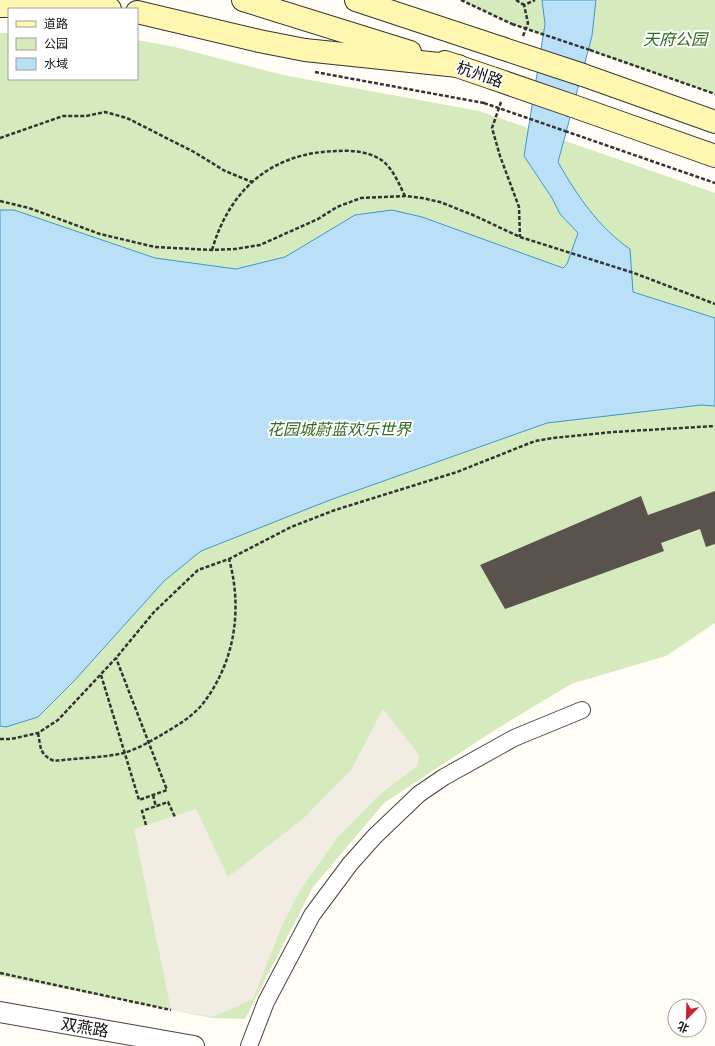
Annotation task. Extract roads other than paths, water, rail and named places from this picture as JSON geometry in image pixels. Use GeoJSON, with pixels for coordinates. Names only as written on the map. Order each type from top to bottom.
{"type":"FeatureCollection","features":[{"type":"Feature","properties":{"kind":"main road","name":"杭州路"},"geometry":{"type":"LineString","coordinates":[[243,0],[458,66],[715,156]]}},
{"type":"Feature","properties":{"kind":"main road","name":"杭州路"},"geometry":{"type":"LineString","coordinates":[[356,0],[583,75],[715,122]]}},
{"type":"Feature","properties":{"kind":"main road"},"geometry":{"type":"LineString","coordinates":[[396,0],[463,35]]}},
{"type":"Feature","properties":{"kind":"main road"},"geometry":{"type":"LineString","coordinates":[[0,6],[83,6],[101,8]]}},
{"type":"Feature","properties":{"kind":"main road"},"geometry":{"type":"LineString","coordinates":[[138,12],[259,41],[305,50],[458,66]]}},
{"type":"Feature","properties":{"kind":"street"},"geometry":{"type":"LineString","coordinates":[[249,1046],[266,1002],[312,915],[350,864],[375,836],[419,794],[444,777],[514,738],[582,710]]}},
{"type":"Feature","properties":{"kind":"street","name":"双燕路"},"geometry":{"type":"LineString","coordinates":[[0,1012],[194,1046]]}},
{"type":"Feature","properties":{"kind":"water"},"geometry":{"type":"Polygon","coordinates":[[[542,0],[596,0],[592,36],[558,162],[572,186],[598,221],[619,241],[630,249],[633,292],[715,318],[715,406],[701,405],[547,423],[330,500],[201,551],[164,581],[74,681],[38,717],[6,727],[0,726],[0,210],[14,210],[155,258],[236,269],[285,257],[355,215],[392,210],[422,217],[563,268],[567,264],[578,233],[560,214],[552,198],[524,156],[545,24],[542,0]]]}},
{"type":"Feature","properties":{"kind":"park label","name":"天府公园"},"geometry":{"type":"Point","coordinates":[675,39]}},
{"type":"Feature","properties":{"kind":"park label","name":"花园城蔚蓝欢乐世界"},"geometry":{"type":"Point","coordinates":[339,429]}}]}
